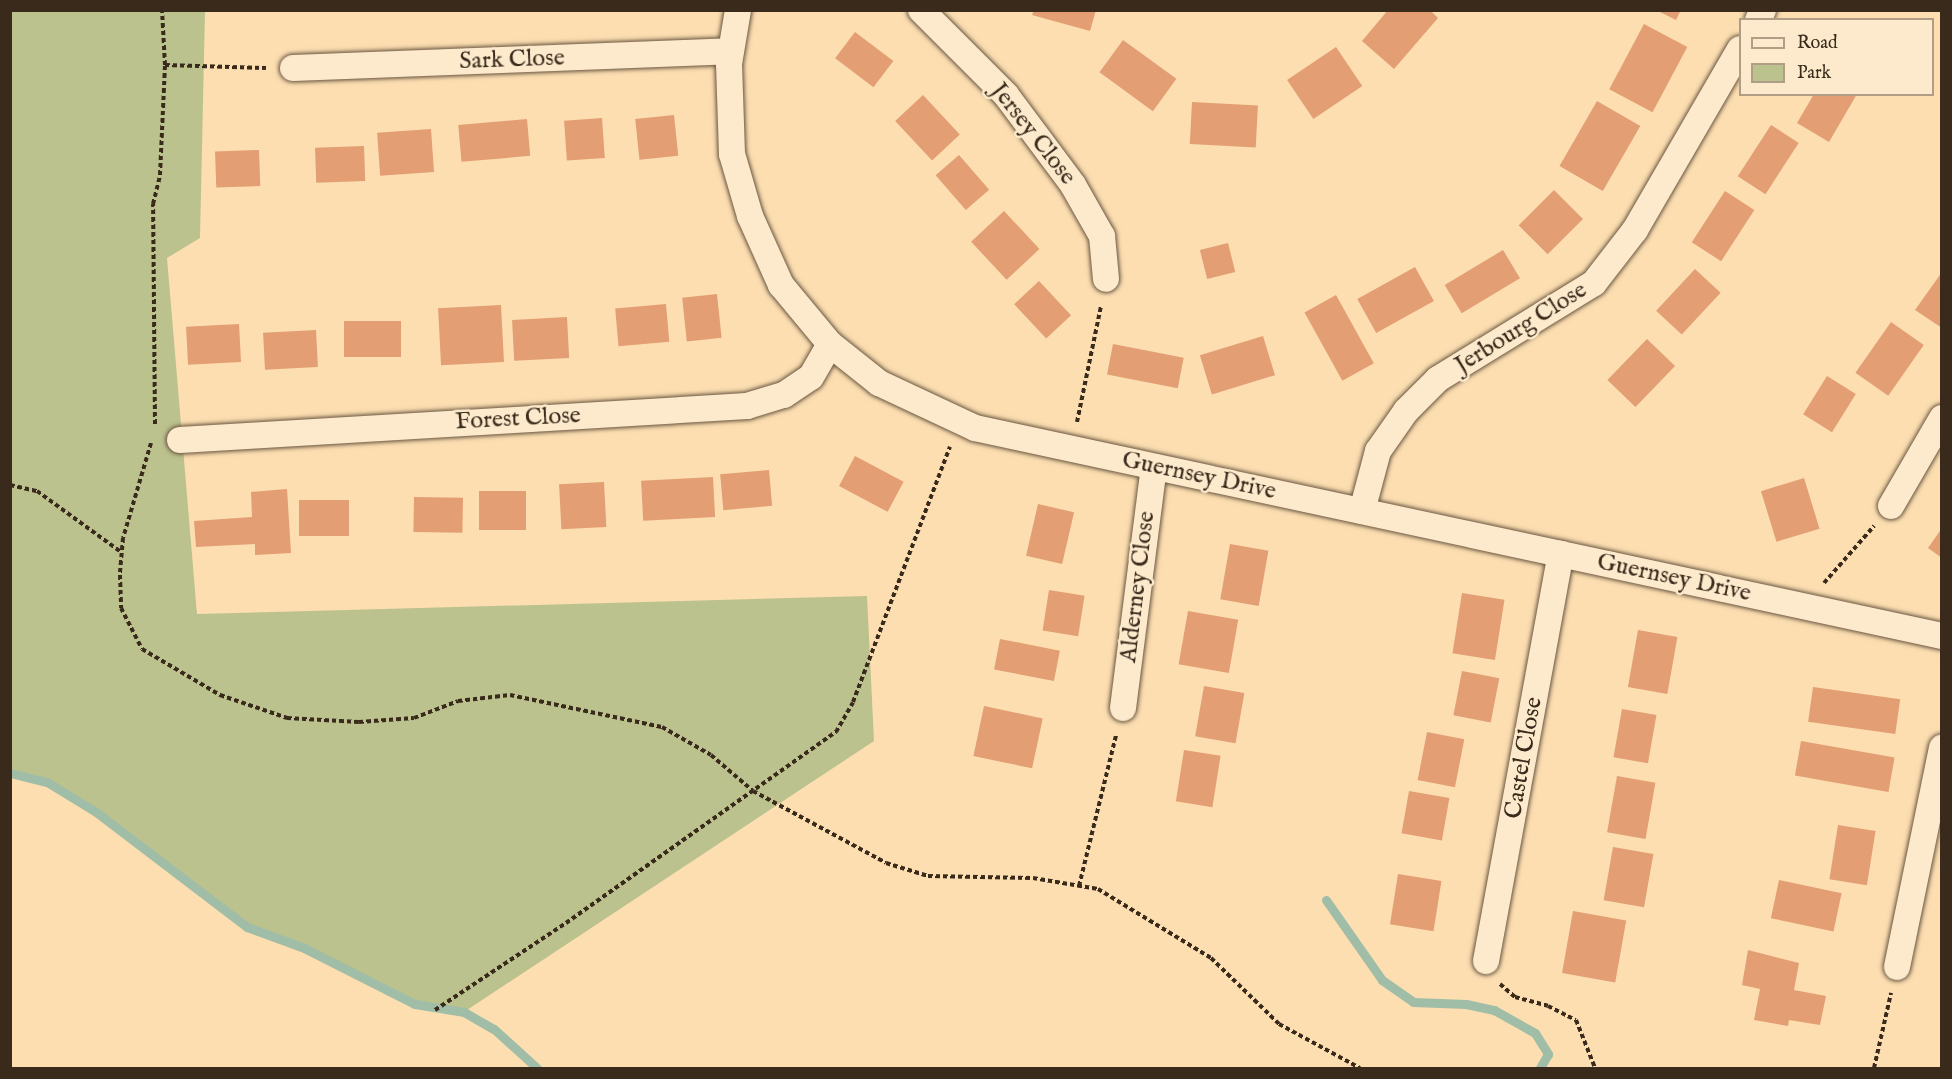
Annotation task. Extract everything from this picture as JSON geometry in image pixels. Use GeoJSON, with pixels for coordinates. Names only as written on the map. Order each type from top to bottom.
{"type":"FeatureCollection","features":[{"type":"Feature","properties":{"kind":"street","name":"Guernsey Drive"},"geometry":{"type":"LineString","coordinates":[[738,10],[730,51],[732,154],[750,216],[781,285],[830,344],[879,383],[975,428],[1941,636]]}},
{"type":"Feature","properties":{"kind":"street","name":"Jersey Close"},"geometry":{"type":"LineString","coordinates":[[921,10],[1006,95],[1073,185],[1102,236],[1106,279]]}},
{"type":"Feature","properties":{"kind":"street","name":"Sark Close"},"geometry":{"type":"LineString","coordinates":[[293,68],[730,51]]}},
{"type":"Feature","properties":{"kind":"street","name":"Jerbourg Close"},"geometry":{"type":"LineString","coordinates":[[1362,511],[1378,451],[1406,411],[1438,379],[1594,283],[1635,230],[1739,51]]}},
{"type":"Feature","properties":{"kind":"street","name":"Forest Close"},"geometry":{"type":"LineString","coordinates":[[180,440],[747,405],[784,395],[811,377],[830,344]]}},
{"type":"Feature","properties":{"kind":"street"},"geometry":{"type":"LineString","coordinates":[[1891,506],[1941,418]]}},
{"type":"Feature","properties":{"kind":"street","name":"Alderney Close"},"geometry":{"type":"LineString","coordinates":[[1122,708],[1154,467]]}},
{"type":"Feature","properties":{"kind":"street","name":"Castel Close"},"geometry":{"type":"LineString","coordinates":[[1486,961],[1561,554]]}},
{"type":"Feature","properties":{"kind":"street"},"geometry":{"type":"LineString","coordinates":[[1898,967],[1941,748]]}},
{"type":"Feature","properties":{"kind":"path"},"geometry":{"type":"LineString","coordinates":[[162,10],[165,65],[160,175],[153,204],[155,425],[123,538],[122,553],[121,608],[142,649],[220,695],[287,718],[359,722],[414,718],[458,701],[510,695],[571,706],[662,727],[711,755],[753,791],[886,863],[928,876],[1034,878],[1098,889],[1211,958],[1279,1024],[1360,1068]]}},
{"type":"Feature","properties":{"kind":"path"},"geometry":{"type":"LineString","coordinates":[[165,65],[293,68]]}},
{"type":"Feature","properties":{"kind":"path"},"geometry":{"type":"LineString","coordinates":[[1072,449],[1106,279]]}},
{"type":"Feature","properties":{"kind":"path"},"geometry":{"type":"LineString","coordinates":[[435,1010],[566,923],[836,732],[854,702],[960,422]]}},
{"type":"Feature","properties":{"kind":"path"},"geometry":{"type":"LineString","coordinates":[[10,485],[37,491],[122,553]]}},
{"type":"Feature","properties":{"kind":"path"},"geometry":{"type":"LineString","coordinates":[[1804,606],[1891,506]]}},
{"type":"Feature","properties":{"kind":"path"},"geometry":{"type":"LineString","coordinates":[[1079,886],[1122,708]]}},
{"type":"Feature","properties":{"kind":"path"},"geometry":{"type":"LineString","coordinates":[[1486,961],[1498,982],[1515,997],[1548,1006],[1576,1020],[1595,1068]]}},
{"type":"Feature","properties":{"kind":"path"},"geometry":{"type":"LineString","coordinates":[[1874,1068],[1898,967]]}},
{"type":"Feature","properties":{"kind":"green space"},"geometry":{"type":"Polygon","coordinates":[[[10,11],[205,11],[200,238],[167,258],[197,614],[867,596],[874,741],[464,1012],[415,1004],[304,948],[247,927],[96,812],[47,782],[11,773],[10,11]]]}},
{"type":"Feature","properties":{"kind":"building"},"geometry":{"type":"Polygon","coordinates":[[[1034,10],[1096,10],[1090,31],[1032,15],[1034,10]]]}},
{"type":"Feature","properties":{"kind":"building"},"geometry":{"type":"Polygon","coordinates":[[[1388,10],[1430,10],[1438,18],[1394,69],[1362,41],[1388,10]]]}},
{"type":"Feature","properties":{"kind":"building"},"geometry":{"type":"Polygon","coordinates":[[[1656,10],[1681,10],[1676,20],[1656,10]]]}},
{"type":"Feature","properties":{"kind":"building"},"geometry":{"type":"Polygon","coordinates":[[[1644,24],[1687,47],[1653,112],[1609,89],[1644,24]]]}},
{"type":"Feature","properties":{"kind":"building"},"geometry":{"type":"Polygon","coordinates":[[[855,32],[893,61],[873,87],[835,58],[855,32]]]}},
{"type":"Feature","properties":{"kind":"building"},"geometry":{"type":"Polygon","coordinates":[[[1123,40],[1176,79],[1153,111],[1099,72],[1123,40]]]}},
{"type":"Feature","properties":{"kind":"building"},"geometry":{"type":"Polygon","coordinates":[[[1336,47],[1362,86],[1313,119],[1287,80],[1336,47]]]}},
{"type":"Feature","properties":{"kind":"building"},"geometry":{"type":"Polygon","coordinates":[[[923,95],[960,134],[932,160],[895,121],[923,95]]]}},
{"type":"Feature","properties":{"kind":"building"},"geometry":{"type":"Polygon","coordinates":[[[1813,96],[1856,96],[1829,142],[1797,123],[1813,96]]]}},
{"type":"Feature","properties":{"kind":"building"},"geometry":{"type":"Polygon","coordinates":[[[1597,101],[1640,126],[1603,191],[1560,166],[1597,101]]]}},
{"type":"Feature","properties":{"kind":"building"},"geometry":{"type":"Polygon","coordinates":[[[1192,102],[1258,105],[1256,147],[1190,144],[1192,102]]]}},
{"type":"Feature","properties":{"kind":"building"},"geometry":{"type":"Polygon","coordinates":[[[674,115],[678,156],[639,160],[635,119],[674,115]]]}},
{"type":"Feature","properties":{"kind":"building"},"geometry":{"type":"Polygon","coordinates":[[[602,118],[605,158],[567,161],[564,121],[602,118]]]}},
{"type":"Feature","properties":{"kind":"building"},"geometry":{"type":"Polygon","coordinates":[[[527,119],[530,156],[461,162],[458,125],[527,119]]]}},
{"type":"Feature","properties":{"kind":"building"},"geometry":{"type":"Polygon","coordinates":[[[1771,125],[1799,143],[1765,194],[1738,176],[1771,125]]]}},
{"type":"Feature","properties":{"kind":"building"},"geometry":{"type":"Polygon","coordinates":[[[431,129],[434,172],[380,176],[377,133],[431,129]]]}},
{"type":"Feature","properties":{"kind":"building"},"geometry":{"type":"Polygon","coordinates":[[[364,146],[365,181],[316,183],[315,148],[364,146]]]}},
{"type":"Feature","properties":{"kind":"building"},"geometry":{"type":"Polygon","coordinates":[[[259,150],[260,186],[216,188],[215,152],[259,150]]]}},
{"type":"Feature","properties":{"kind":"building"},"geometry":{"type":"Polygon","coordinates":[[[959,155],[989,190],[966,210],[936,175],[959,155]]]}},
{"type":"Feature","properties":{"kind":"building"},"geometry":{"type":"Polygon","coordinates":[[[1554,190],[1583,219],[1548,254],[1519,225],[1554,190]]]}},
{"type":"Feature","properties":{"kind":"building"},"geometry":{"type":"Polygon","coordinates":[[[1725,191],[1754,210],[1721,261],[1692,242],[1725,191]]]}},
{"type":"Feature","properties":{"kind":"building"},"geometry":{"type":"Polygon","coordinates":[[[1004,211],[1039,249],[1007,280],[971,242],[1004,211]]]}},
{"type":"Feature","properties":{"kind":"building"},"geometry":{"type":"Polygon","coordinates":[[[1228,243],[1235,272],[1207,279],[1200,250],[1228,243]]]}},
{"type":"Feature","properties":{"kind":"building"},"geometry":{"type":"Polygon","coordinates":[[[1503,250],[1520,278],[1462,313],[1445,285],[1503,250]]]}},
{"type":"Feature","properties":{"kind":"building"},"geometry":{"type":"Polygon","coordinates":[[[1415,267],[1434,301],[1376,333],[1357,299],[1415,267]]]}},
{"type":"Feature","properties":{"kind":"building"},"geometry":{"type":"Polygon","coordinates":[[[1695,269],[1721,293],[1682,335],[1656,311],[1695,269]]]}},
{"type":"Feature","properties":{"kind":"building"},"geometry":{"type":"Polygon","coordinates":[[[1942,272],[1942,328],[1915,310],[1942,272]]]}},
{"type":"Feature","properties":{"kind":"building"},"geometry":{"type":"Polygon","coordinates":[[[1039,281],[1071,315],[1046,339],[1014,304],[1039,281]]]}},
{"type":"Feature","properties":{"kind":"building"},"geometry":{"type":"Polygon","coordinates":[[[717,294],[722,338],[687,341],[682,298],[717,294]]]}},
{"type":"Feature","properties":{"kind":"building"},"geometry":{"type":"Polygon","coordinates":[[[1336,295],[1374,363],[1342,381],[1305,312],[1336,295]]]}},
{"type":"Feature","properties":{"kind":"building"},"geometry":{"type":"Polygon","coordinates":[[[666,304],[669,342],[619,346],[615,308],[666,304]]]}},
{"type":"Feature","properties":{"kind":"building"},"geometry":{"type":"Polygon","coordinates":[[[501,305],[504,362],[441,365],[438,308],[501,305]]]}},
{"type":"Feature","properties":{"kind":"building"},"geometry":{"type":"Polygon","coordinates":[[[567,317],[569,358],[514,361],[512,320],[567,317]]]}},
{"type":"Feature","properties":{"kind":"building"},"geometry":{"type":"Polygon","coordinates":[[[344,321],[401,321],[401,357],[344,357],[344,321]]]}},
{"type":"Feature","properties":{"kind":"building"},"geometry":{"type":"Polygon","coordinates":[[[1891,322],[1924,345],[1888,396],[1855,373],[1891,322]]]}},
{"type":"Feature","properties":{"kind":"building"},"geometry":{"type":"Polygon","coordinates":[[[239,324],[241,362],[188,365],[186,327],[239,324]]]}},
{"type":"Feature","properties":{"kind":"building"},"geometry":{"type":"Polygon","coordinates":[[[316,330],[318,367],[265,370],[263,333],[316,330]]]}},
{"type":"Feature","properties":{"kind":"building"},"geometry":{"type":"Polygon","coordinates":[[[1263,336],[1275,375],[1212,395],[1200,355],[1263,336]]]}},
{"type":"Feature","properties":{"kind":"building"},"geometry":{"type":"Polygon","coordinates":[[[1647,339],[1675,366],[1635,407],[1607,380],[1647,339]]]}},
{"type":"Feature","properties":{"kind":"building"},"geometry":{"type":"Polygon","coordinates":[[[1113,344],[1184,358],[1178,388],[1107,374],[1113,344]]]}},
{"type":"Feature","properties":{"kind":"building"},"geometry":{"type":"Polygon","coordinates":[[[1827,376],[1856,394],[1832,432],[1803,414],[1827,376]]]}},
{"type":"Feature","properties":{"kind":"building"},"geometry":{"type":"Polygon","coordinates":[[[855,456],[904,482],[888,512],[839,486],[855,456]]]}},
{"type":"Feature","properties":{"kind":"building"},"geometry":{"type":"Polygon","coordinates":[[[769,470],[772,506],[723,510],[720,474],[769,470]]]}},
{"type":"Feature","properties":{"kind":"building"},"geometry":{"type":"Polygon","coordinates":[[[713,477],[715,517],[643,521],[641,481],[713,477]]]}},
{"type":"Feature","properties":{"kind":"building"},"geometry":{"type":"Polygon","coordinates":[[[1804,478],[1819,529],[1776,542],[1761,491],[1804,478]]]}},
{"type":"Feature","properties":{"kind":"building"},"geometry":{"type":"Polygon","coordinates":[[[604,482],[606,527],[561,529],[559,484],[604,482]]]}},
{"type":"Feature","properties":{"kind":"building"},"geometry":{"type":"Polygon","coordinates":[[[287,489],[291,553],[255,555],[255,544],[196,547],[194,521],[252,517],[251,492],[287,489]]]}},
{"type":"Feature","properties":{"kind":"building"},"geometry":{"type":"Polygon","coordinates":[[[479,491],[526,491],[526,530],[479,530],[479,491]]]}},
{"type":"Feature","properties":{"kind":"building"},"geometry":{"type":"Polygon","coordinates":[[[414,497],[463,498],[462,533],[413,532],[414,497]]]}},
{"type":"Feature","properties":{"kind":"building"},"geometry":{"type":"Polygon","coordinates":[[[299,500],[349,500],[349,536],[299,536],[299,500]]]}},
{"type":"Feature","properties":{"kind":"building"},"geometry":{"type":"Polygon","coordinates":[[[1038,504],[1074,512],[1062,564],[1026,556],[1038,504]]]}},
{"type":"Feature","properties":{"kind":"building"},"geometry":{"type":"Polygon","coordinates":[[[1942,528],[1942,558],[1928,548],[1942,528]]]}},
{"type":"Feature","properties":{"kind":"building"},"geometry":{"type":"Polygon","coordinates":[[[1230,544],[1268,551],[1259,606],[1220,599],[1230,544]]]}},
{"type":"Feature","properties":{"kind":"building"},"geometry":{"type":"Polygon","coordinates":[[[1049,590],[1085,596],[1078,636],[1043,630],[1049,590]]]}},
{"type":"Feature","properties":{"kind":"building"},"geometry":{"type":"Polygon","coordinates":[[[1462,593],[1504,600],[1495,660],[1452,653],[1462,593]]]}},
{"type":"Feature","properties":{"kind":"building"},"geometry":{"type":"Polygon","coordinates":[[[1188,611],[1238,620],[1229,673],[1179,664],[1188,611]]]}},
{"type":"Feature","properties":{"kind":"building"},"geometry":{"type":"Polygon","coordinates":[[[1638,630],[1677,637],[1667,694],[1628,687],[1638,630]]]}},
{"type":"Feature","properties":{"kind":"building"},"geometry":{"type":"Polygon","coordinates":[[[1000,639],[1060,651],[1054,681],[994,669],[1000,639]]]}},
{"type":"Feature","properties":{"kind":"building"},"geometry":{"type":"Polygon","coordinates":[[[1462,671],[1499,678],[1491,722],[1453,715],[1462,671]]]}},
{"type":"Feature","properties":{"kind":"building"},"geometry":{"type":"Polygon","coordinates":[[[1204,686],[1244,693],[1236,743],[1195,736],[1204,686]]]}},
{"type":"Feature","properties":{"kind":"building"},"geometry":{"type":"Polygon","coordinates":[[[1813,687],[1900,699],[1895,734],[1808,722],[1813,687]]]}},
{"type":"Feature","properties":{"kind":"building"},"geometry":{"type":"Polygon","coordinates":[[[984,706],[1043,718],[1032,768],[973,756],[984,706]]]}},
{"type":"Feature","properties":{"kind":"building"},"geometry":{"type":"Polygon","coordinates":[[[1622,709],[1656,715],[1648,763],[1613,757],[1622,709]]]}},
{"type":"Feature","properties":{"kind":"building"},"geometry":{"type":"Polygon","coordinates":[[[1427,732],[1464,739],[1455,787],[1418,780],[1427,732]]]}},
{"type":"Feature","properties":{"kind":"building"},"geometry":{"type":"Polygon","coordinates":[[[1801,741],[1895,757],[1888,792],[1795,775],[1801,741]]]}},
{"type":"Feature","properties":{"kind":"building"},"geometry":{"type":"Polygon","coordinates":[[[1184,750],[1221,756],[1212,807],[1176,801],[1184,750]]]}},
{"type":"Feature","properties":{"kind":"building"},"geometry":{"type":"Polygon","coordinates":[[[1617,776],[1655,783],[1646,839],[1607,832],[1617,776]]]}},
{"type":"Feature","properties":{"kind":"building"},"geometry":{"type":"Polygon","coordinates":[[[1409,791],[1449,798],[1442,840],[1402,833],[1409,791]]]}},
{"type":"Feature","properties":{"kind":"building"},"geometry":{"type":"Polygon","coordinates":[[[1838,825],[1876,831],[1867,885],[1829,879],[1838,825]]]}},
{"type":"Feature","properties":{"kind":"building"},"geometry":{"type":"Polygon","coordinates":[[[1613,847],[1653,854],[1644,907],[1604,900],[1613,847]]]}},
{"type":"Feature","properties":{"kind":"building"},"geometry":{"type":"Polygon","coordinates":[[[1398,874],[1441,881],[1433,931],[1390,924],[1398,874]]]}},
{"type":"Feature","properties":{"kind":"building"},"geometry":{"type":"Polygon","coordinates":[[[1779,880],[1842,893],[1833,931],[1771,918],[1779,880]]]}},
{"type":"Feature","properties":{"kind":"building"},"geometry":{"type":"Polygon","coordinates":[[[1573,911],[1626,920],[1615,982],[1562,973],[1573,911]]]}},
{"type":"Feature","properties":{"kind":"building"},"geometry":{"type":"Polygon","coordinates":[[[1748,950],[1799,963],[1794,990],[1826,996],[1820,1025],[1789,1020],[1788,1026],[1754,1020],[1760,989],[1742,985],[1748,950]]]}},
{"type":"Feature","properties":{"kind":"waterway"},"geometry":{"type":"LineString","coordinates":[[10,773],[47,782],[96,812],[247,927],[304,948],[415,1004],[464,1012],[494,1029],[537,1068]]}},
{"type":"Feature","properties":{"kind":"waterway"},"geometry":{"type":"LineString","coordinates":[[1326,900],[1382,980],[1413,1002],[1466,1004],[1494,1010],[1535,1033],[1548,1054],[1540,1068]]}}]}
